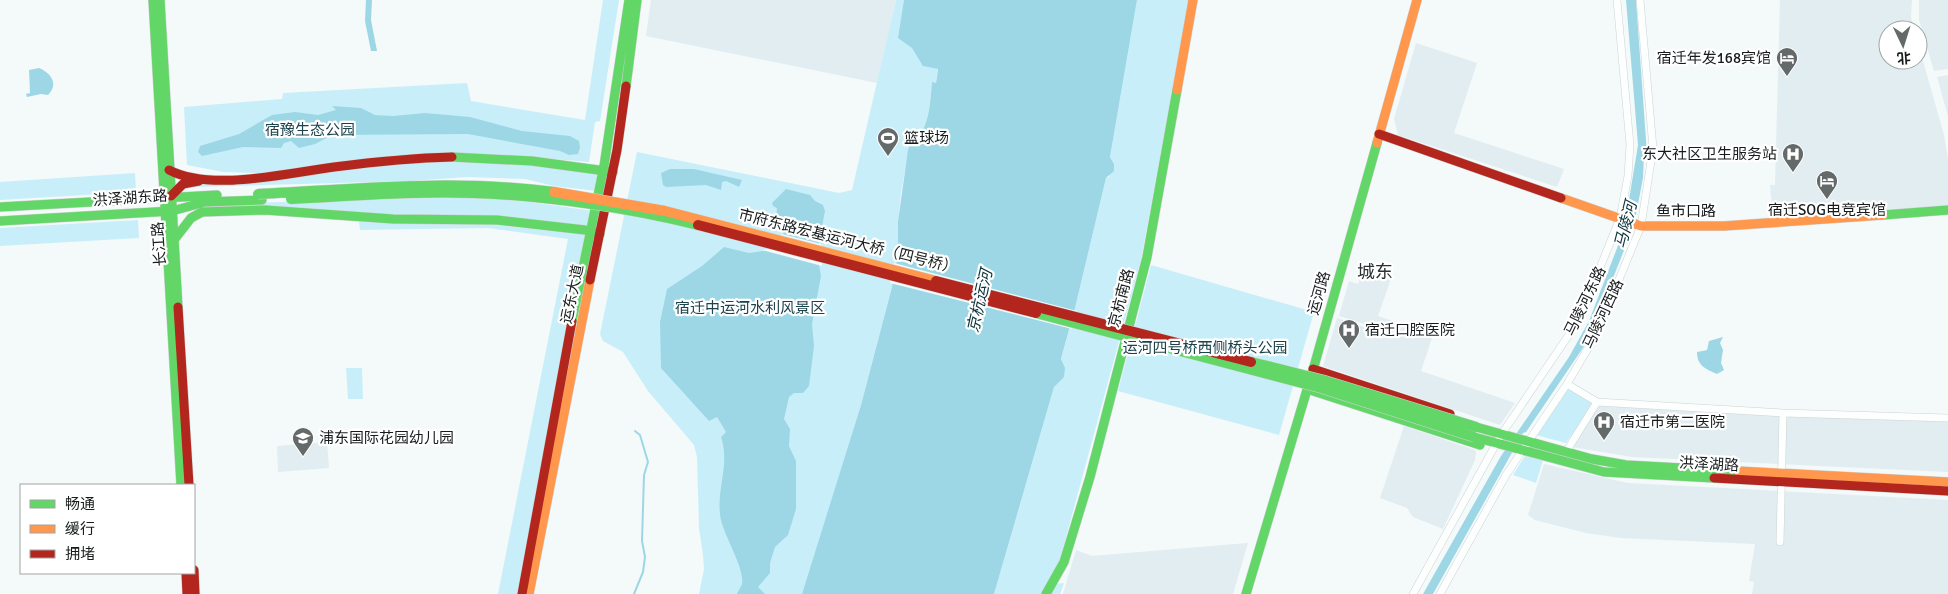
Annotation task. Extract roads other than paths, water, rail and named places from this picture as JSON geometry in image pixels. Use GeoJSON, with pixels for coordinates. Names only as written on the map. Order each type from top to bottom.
{"type":"FeatureCollection","features":[{"type":"Feature","properties":{"kind":"main road","name":"长江路"},"geometry":{"type":"LineString","coordinates":[[153,0],[168,196]]}},
{"type":"Feature","properties":{"kind":"main road","name":"长江路"},"geometry":{"type":"LineString","coordinates":[[160,0],[169,170],[168,211],[181,484]]}},
{"type":"Feature","properties":{"kind":"main road","name":"运东大道"},"geometry":{"type":"LineString","coordinates":[[608,171],[629,0]]}},
{"type":"Feature","properties":{"kind":"main road","name":"运东大道"},"geometry":{"type":"LineString","coordinates":[[522,594],[553,418],[608,171],[637,0]]}},
{"type":"Feature","properties":{"kind":"main road","name":"京杭南路"},"geometry":{"type":"LineString","coordinates":[[1046,594],[1064,562],[1090,477],[1147,257],[1193,0]]}},
{"type":"Feature","properties":{"kind":"main road","name":"运河路"},"geometry":{"type":"LineString","coordinates":[[1246,594],[1313,369],[1416,0]]}},
{"type":"Feature","properties":{"kind":"main road","name":"鱼市口路"},"geometry":{"type":"LineString","coordinates":[[1379,134],[1630,222],[1724,226],[1948,210]]}},
{"type":"Feature","properties":{"kind":"main road"},"geometry":{"type":"LineString","coordinates":[[168,196],[183,184],[379,162],[452,157],[492,157],[608,171]]}},
{"type":"Feature","properties":{"kind":"main road"},"geometry":{"type":"LineString","coordinates":[[169,170],[178,176],[192,180],[214,180]]}},
{"type":"Feature","properties":{"kind":"main road","name":"市府东路宏基运河大桥（四号桥）"},"geometry":{"type":"LineString","coordinates":[[260,197],[440,193],[499,194],[629,212],[693,224],[1321,388],[1475,432]]}},
{"type":"Feature","properties":{"kind":"main road","name":"洪泽湖东路"},"geometry":{"type":"LineString","coordinates":[[0,207],[168,196],[260,197]]}},
{"type":"Feature","properties":{"kind":"main road","name":"洪泽湖东路"},"geometry":{"type":"LineString","coordinates":[[0,221],[168,211],[204,202],[260,197]]}},
{"type":"Feature","properties":{"kind":"main road"},"geometry":{"type":"LineString","coordinates":[[168,211],[265,210],[393,219],[476,219],[595,233]]}},
{"type":"Feature","properties":{"kind":"main road","name":"长江路"},"geometry":{"type":"LineString","coordinates":[[168,211],[174,240],[189,484]]}},
{"type":"Feature","properties":{"kind":"main road"},"geometry":{"type":"LineString","coordinates":[[174,240],[191,218],[202,212]]}},
{"type":"Feature","properties":{"kind":"main road","name":"运东大道"},"geometry":{"type":"LineString","coordinates":[[529,594],[595,233]]}},
{"type":"Feature","properties":{"kind":"main road"},"geometry":{"type":"LineString","coordinates":[[1313,369],[1500,440]]}},
{"type":"Feature","properties":{"kind":"main road"},"geometry":{"type":"LineString","coordinates":[[1307,389],[1500,440]]}},
{"type":"Feature","properties":{"kind":"main road","name":"洪泽湖路"},"geometry":{"type":"LineString","coordinates":[[1475,432],[1604,472],[1948,482]]}},
{"type":"Feature","properties":{"kind":"main road","name":"洪泽湖路"},"geometry":{"type":"LineString","coordinates":[[1525,446],[1566,452],[1626,465],[1948,491]]}},
{"type":"Feature","properties":{"kind":"main road"},"geometry":{"type":"LineString","coordinates":[[186,574],[187,594]]}},
{"type":"Feature","properties":{"kind":"main road"},"geometry":{"type":"LineString","coordinates":[[194,574],[195,594]]}},
{"type":"Feature","properties":{"kind":"street","name":"马陵河东路"},"geometry":{"type":"LineString","coordinates":[[1413,594],[1500,440],[1579,320],[1630,222],[1628,176],[1630,145],[1618,0]]}},
{"type":"Feature","properties":{"kind":"street","name":"马陵河西路"},"geometry":{"type":"LineString","coordinates":[[1440,594],[1506,475],[1567,384],[1607,311],[1630,222],[1653,148],[1640,0]]}},
{"type":"Feature","properties":{"kind":"street"},"geometry":{"type":"LineString","coordinates":[[1567,384],[1597,402],[1783,413],[1948,418]]}},
{"type":"Feature","properties":{"kind":"street"},"geometry":{"type":"LineString","coordinates":[[1566,452],[1597,402]]}},
{"type":"Feature","properties":{"kind":"street"},"geometry":{"type":"LineString","coordinates":[[1780,542],[1783,478],[1783,413]]}},
{"type":"Feature","properties":{"kind":"water"},"geometry":{"type":"Polygon","coordinates":[[[366,0],[372,0],[371,20],[377,51],[371,51],[365,21],[366,0]]]}},
{"type":"Feature","properties":{"kind":"water","name":"京杭运河"},"geometry":{"type":"Polygon","coordinates":[[[904,0],[1137,0],[1110,157],[1114,164],[1114,171],[1106,178],[1061,359],[1065,368],[1064,377],[1054,387],[994,594],[802,594],[861,405],[892,287],[898,254],[898,221],[908,150],[910,143],[922,132],[925,125],[928,116],[932,82],[936,83],[938,69],[923,66],[912,48],[898,38],[904,0]]]}},
{"type":"Feature","properties":{"kind":"water","name":"马陵河"},"geometry":{"type":"Polygon","coordinates":[[[1626,0],[1636,0],[1647,154],[1644,154],[1643,178],[1634,225],[1594,326],[1593,333],[1526,432],[1523,433],[1433,594],[1423,594],[1501,456],[1569,357],[1589,321],[1624,230],[1638,145],[1626,0]]]}},
{"type":"Feature","properties":{"kind":"water"},"geometry":{"type":"Polygon","coordinates":[[[39,68],[50,76],[53,87],[48,95],[41,94],[27,97],[26,94],[30,93],[29,70],[39,68]]]}},
{"type":"Feature","properties":{"kind":"water"},"geometry":{"type":"Polygon","coordinates":[[[332,106],[361,108],[375,115],[393,116],[425,113],[470,117],[522,131],[570,136],[579,141],[580,148],[578,154],[569,155],[560,151],[468,134],[332,135],[315,144],[299,148],[291,141],[284,143],[281,148],[243,147],[202,156],[198,152],[200,146],[239,134],[272,115],[295,112],[318,115],[336,110],[332,106]]]}},
{"type":"Feature","properties":{"kind":"water"},"geometry":{"type":"Polygon","coordinates":[[[670,169],[694,169],[742,180],[739,187],[726,181],[722,182],[721,190],[706,185],[666,187],[663,185],[661,173],[670,169]]]}},
{"type":"Feature","properties":{"kind":"water"},"geometry":{"type":"Polygon","coordinates":[[[786,189],[810,195],[815,201],[823,205],[825,211],[817,253],[821,276],[812,324],[814,346],[809,386],[803,393],[794,393],[789,397],[784,419],[790,429],[789,446],[796,461],[796,509],[788,535],[775,547],[770,563],[770,573],[758,587],[765,594],[737,594],[742,584],[742,577],[720,514],[720,495],[724,466],[721,437],[726,432],[717,417],[709,421],[661,368],[660,322],[667,289],[702,266],[724,247],[749,253],[777,249],[781,241],[783,229],[778,218],[777,208],[772,203],[786,189]]]}},
{"type":"Feature","properties":{"kind":"water"},"geometry":{"type":"Polygon","coordinates":[[[1723,337],[1720,343],[1723,350],[1721,363],[1724,370],[1717,374],[1700,364],[1697,352],[1707,350],[1709,341],[1723,337]]]}},
{"type":"Feature","properties":{"kind":"waterway"},"geometry":{"type":"LineString","coordinates":[[634,594],[643,572],[645,557],[642,541],[644,475],[648,462],[640,435],[635,431]]}},
{"type":"Feature","properties":{"kind":"place","name":"宿迁年发168宾馆"},"geometry":{"type":"Point","coordinates":[1787,77]}},
{"type":"Feature","properties":{"kind":"place","name":"篮球场"},"geometry":{"type":"Point","coordinates":[888,157]}},
{"type":"Feature","properties":{"kind":"place","name":"东大社区卫生服务站"},"geometry":{"type":"Point","coordinates":[1793,173]}},
{"type":"Feature","properties":{"kind":"place","name":"宿迁SOG电竞宾馆"},"geometry":{"type":"Point","coordinates":[1827,200]}},
{"type":"Feature","properties":{"kind":"place","name":"宿迁口腔医院"},"geometry":{"type":"Point","coordinates":[1349,349]}},
{"type":"Feature","properties":{"kind":"place","name":"宿迁市第二医院"},"geometry":{"type":"Point","coordinates":[1604,441]}},
{"type":"Feature","properties":{"kind":"place","name":"浦东国际花园幼儿园"},"geometry":{"type":"Point","coordinates":[303,457]}},
{"type":"Feature","properties":{"kind":"district","name":"城东"},"geometry":{"type":"Point","coordinates":[1375,272]}},
{"type":"Feature","properties":{"kind":"park label","name":"宿豫生态公园"},"geometry":{"type":"Point","coordinates":[310,130]}},
{"type":"Feature","properties":{"kind":"park label","name":"宿迁中运河水利风景区"},"geometry":{"type":"Point","coordinates":[750,308]}},
{"type":"Feature","properties":{"kind":"park label","name":"运河四号桥西侧桥头公园"},"geometry":{"type":"Point","coordinates":[1205,348]}}]}
